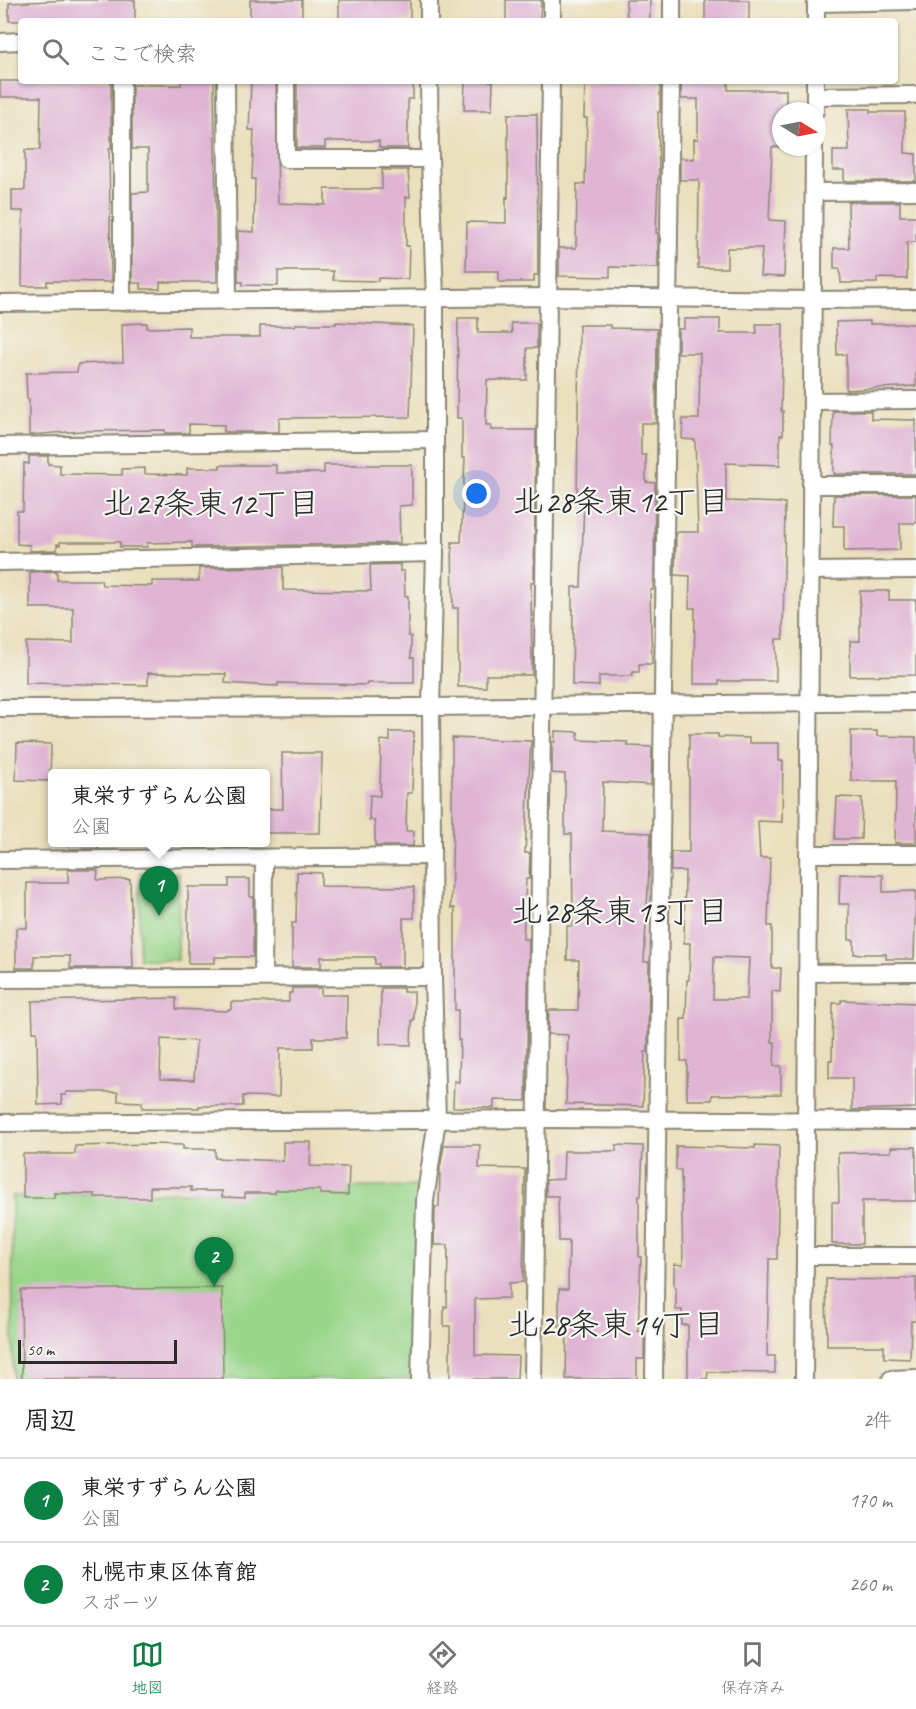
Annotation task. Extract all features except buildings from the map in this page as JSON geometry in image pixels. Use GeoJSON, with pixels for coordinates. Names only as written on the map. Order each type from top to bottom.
{"type":"FeatureCollection","features":[{"type":"Feature","properties":{"kind":"street"},"geometry":{"type":"LineString","coordinates":[[429,0],[429,18]]}},
{"type":"Feature","properties":{"kind":"street"},"geometry":{"type":"LineString","coordinates":[[552,0],[552,18]]}},
{"type":"Feature","properties":{"kind":"street"},"geometry":{"type":"LineString","coordinates":[[672,0],[672,18]]}},
{"type":"Feature","properties":{"kind":"street"},"geometry":{"type":"LineString","coordinates":[[816,18],[816,1],[916,1]]}},
{"type":"Feature","properties":{"kind":"street"},"geometry":{"type":"LineString","coordinates":[[0,42],[18,41]]}},
{"type":"Feature","properties":{"kind":"street"},"geometry":{"type":"LineString","coordinates":[[122,84],[122,302]]}},
{"type":"Feature","properties":{"kind":"street"},"geometry":{"type":"LineString","coordinates":[[226,84],[228,301]]}},
{"type":"Feature","properties":{"kind":"street"},"geometry":{"type":"LineString","coordinates":[[286,84],[286,159],[430,159]]}},
{"type":"Feature","properties":{"kind":"street"},"geometry":{"type":"LineString","coordinates":[[420,1379],[424,1200],[436,1120],[431,707],[435,553],[435,298],[429,84]]}},
{"type":"Feature","properties":{"kind":"street"},"geometry":{"type":"LineString","coordinates":[[533,1379],[551,84]]}},
{"type":"Feature","properties":{"kind":"street"},"geometry":{"type":"LineString","coordinates":[[654,1379],[671,84]]}},
{"type":"Feature","properties":{"kind":"street"},"geometry":{"type":"LineString","coordinates":[[815,96],[916,95]]}},
{"type":"Feature","properties":{"kind":"street"},"geometry":{"type":"LineString","coordinates":[[804,1379],[814,156]]}},
{"type":"Feature","properties":{"kind":"street"},"geometry":{"type":"LineString","coordinates":[[814,192],[916,191]]}},
{"type":"Feature","properties":{"kind":"street"},"geometry":{"type":"LineString","coordinates":[[0,303],[548,297],[812,300],[916,298]]}},
{"type":"Feature","properties":{"kind":"street"},"geometry":{"type":"LineString","coordinates":[[812,401],[916,400]]}},
{"type":"Feature","properties":{"kind":"street"},"geometry":{"type":"LineString","coordinates":[[0,446],[435,440]]}},
{"type":"Feature","properties":{"kind":"street"},"geometry":{"type":"LineString","coordinates":[[811,485],[916,485]]}},
{"type":"Feature","properties":{"kind":"street"},"geometry":{"type":"LineString","coordinates":[[0,562],[435,553]]}},
{"type":"Feature","properties":{"kind":"street"},"geometry":{"type":"LineString","coordinates":[[810,571],[916,570]]}},
{"type":"Feature","properties":{"kind":"street"},"geometry":{"type":"LineString","coordinates":[[0,708],[431,707],[916,702]]}},
{"type":"Feature","properties":{"kind":"street"},"geometry":{"type":"LineString","coordinates":[[808,854],[916,854]]}},
{"type":"Feature","properties":{"kind":"street"},"geometry":{"type":"LineString","coordinates":[[0,860],[432,856]]}},
{"type":"Feature","properties":{"kind":"street"},"geometry":{"type":"LineString","coordinates":[[263,977],[264,858]]}},
{"type":"Feature","properties":{"kind":"street"},"geometry":{"type":"LineString","coordinates":[[807,973],[916,972]]}},
{"type":"Feature","properties":{"kind":"street"},"geometry":{"type":"LineString","coordinates":[[0,979],[433,977]]}},
{"type":"Feature","properties":{"kind":"street"},"geometry":{"type":"LineString","coordinates":[[0,1123],[536,1119],[916,1121]]}},
{"type":"Feature","properties":{"kind":"street"},"geometry":{"type":"LineString","coordinates":[[805,1256],[916,1256]]}},
{"type":"Feature","properties":{"kind":"street"},"geometry":{"type":"LineString","coordinates":[[891,1379],[916,1378]]}},
{"type":"Feature","properties":{"kind":"green space"},"geometry":{"type":"Polygon","coordinates":[[[140,872],[179,873],[178,960],[139,959],[140,872]]]}},
{"type":"Feature","properties":{"kind":"green space"},"geometry":{"type":"Polygon","coordinates":[[[417,1186],[414,1379],[13,1379],[12,1196],[417,1186]]]}},
{"type":"Feature","properties":{"kind":"place","name":"東栄すずらん公園"},"geometry":{"type":"Point","coordinates":[159,916]}},
{"type":"Feature","properties":{"kind":"place","name":"札幌市東区体育館"},"geometry":{"type":"Point","coordinates":[214,1287]}},
{"type":"Feature","properties":{"kind":"district","name":"北28条東12丁目"},"geometry":{"type":"Point","coordinates":[621,501]}},
{"type":"Feature","properties":{"kind":"district","name":"北27条東12丁目"},"geometry":{"type":"Point","coordinates":[211,503]}},
{"type":"Feature","properties":{"kind":"district","name":"北28条東13丁目"},"geometry":{"type":"Point","coordinates":[620,911]}},
{"type":"Feature","properties":{"kind":"district","name":"北28条東14丁目"},"geometry":{"type":"Point","coordinates":[616,1324]}}]}
